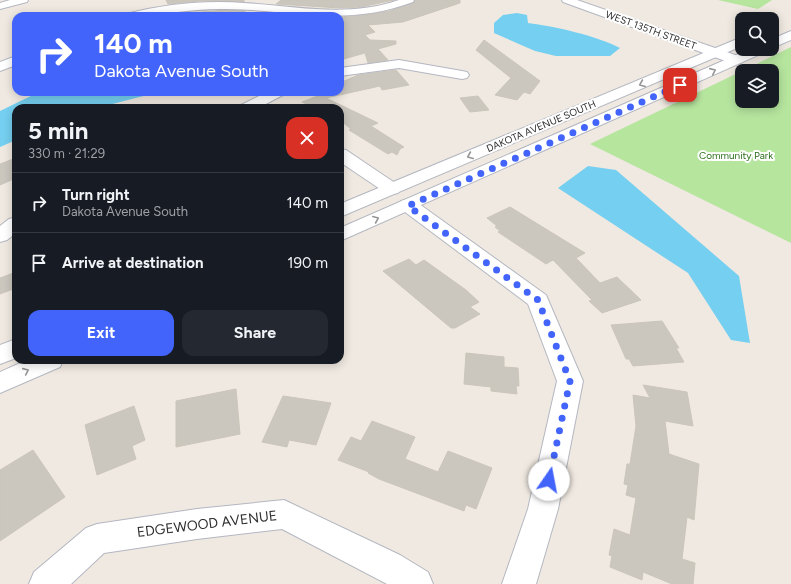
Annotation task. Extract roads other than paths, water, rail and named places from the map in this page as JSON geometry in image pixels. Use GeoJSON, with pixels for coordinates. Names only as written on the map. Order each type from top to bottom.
{"type":"FeatureCollection","features":[{"type":"Feature","properties":{"kind":"street"},"geometry":{"type":"LineString","coordinates":[[0,6],[24,0]]}},
{"type":"Feature","properties":{"kind":"street"},"geometry":{"type":"LineString","coordinates":[[150,12],[171,8],[217,5],[348,12],[392,6],[408,0]]}},
{"type":"Feature","properties":{"kind":"street","name":"WEST 135TH STREET"},"geometry":{"type":"LineString","coordinates":[[567,0],[736,60]]}},
{"type":"Feature","properties":{"kind":"street"},"geometry":{"type":"LineString","coordinates":[[779,41],[791,35]]}},
{"type":"Feature","properties":{"kind":"street","name":"DAKOTA AVENUE SOUTH"},"geometry":{"type":"LineString","coordinates":[[344,232],[400,197],[735,44]]}},
{"type":"Feature","properties":{"kind":"street","name":"DAKOTA AVENUE SOUTH"},"geometry":{"type":"LineString","coordinates":[[344,210],[400,197],[745,56]]}},
{"type":"Feature","properties":{"kind":"street"},"geometry":{"type":"LineString","coordinates":[[0,58],[12,60]]}},
{"type":"Feature","properties":{"kind":"street"},"geometry":{"type":"LineString","coordinates":[[0,67],[12,61]]}},
{"type":"Feature","properties":{"kind":"street"},"geometry":{"type":"LineString","coordinates":[[344,71],[399,64],[462,75]]}},
{"type":"Feature","properties":{"kind":"street"},"geometry":{"type":"LineString","coordinates":[[257,104],[271,96]]}},
{"type":"Feature","properties":{"kind":"street"},"geometry":{"type":"LineString","coordinates":[[344,157],[538,300],[570,381],[542,508],[519,584]]}},
{"type":"Feature","properties":{"kind":"street"},"geometry":{"type":"LineString","coordinates":[[0,236],[12,226]]}},
{"type":"Feature","properties":{"kind":"street"},"geometry":{"type":"LineString","coordinates":[[0,354],[12,350]]}},
{"type":"Feature","properties":{"kind":"street"},"geometry":{"type":"LineString","coordinates":[[0,383],[42,364]]}},
{"type":"Feature","properties":{"kind":"street","name":"EDGEWOOD AVENUE"},"geometry":{"type":"LineString","coordinates":[[46,584],[97,539],[196,524],[284,514],[389,566],[416,584]]}},
{"type":"Feature","properties":{"kind":"water"},"geometry":{"type":"Polygon","coordinates":[[[517,13],[527,15],[528,23],[575,32],[600,39],[620,48],[610,56],[556,56],[535,51],[494,33],[494,23],[503,15],[517,13]]]}},
{"type":"Feature","properties":{"kind":"water"},"geometry":{"type":"Polygon","coordinates":[[[31,96],[144,96],[112,104],[14,104],[31,96]]]}},
{"type":"Feature","properties":{"kind":"water"},"geometry":{"type":"Polygon","coordinates":[[[12,105],[12,142],[0,147],[0,111],[12,105]]]}},
{"type":"Feature","properties":{"kind":"water"},"geometry":{"type":"Polygon","coordinates":[[[588,166],[616,170],[739,276],[750,343],[731,340],[688,273],[558,188],[588,166]]]}},
{"type":"Feature","properties":{"kind":"park label","name":"Community Park"},"geometry":{"type":"Point","coordinates":[736,155]}}]}
